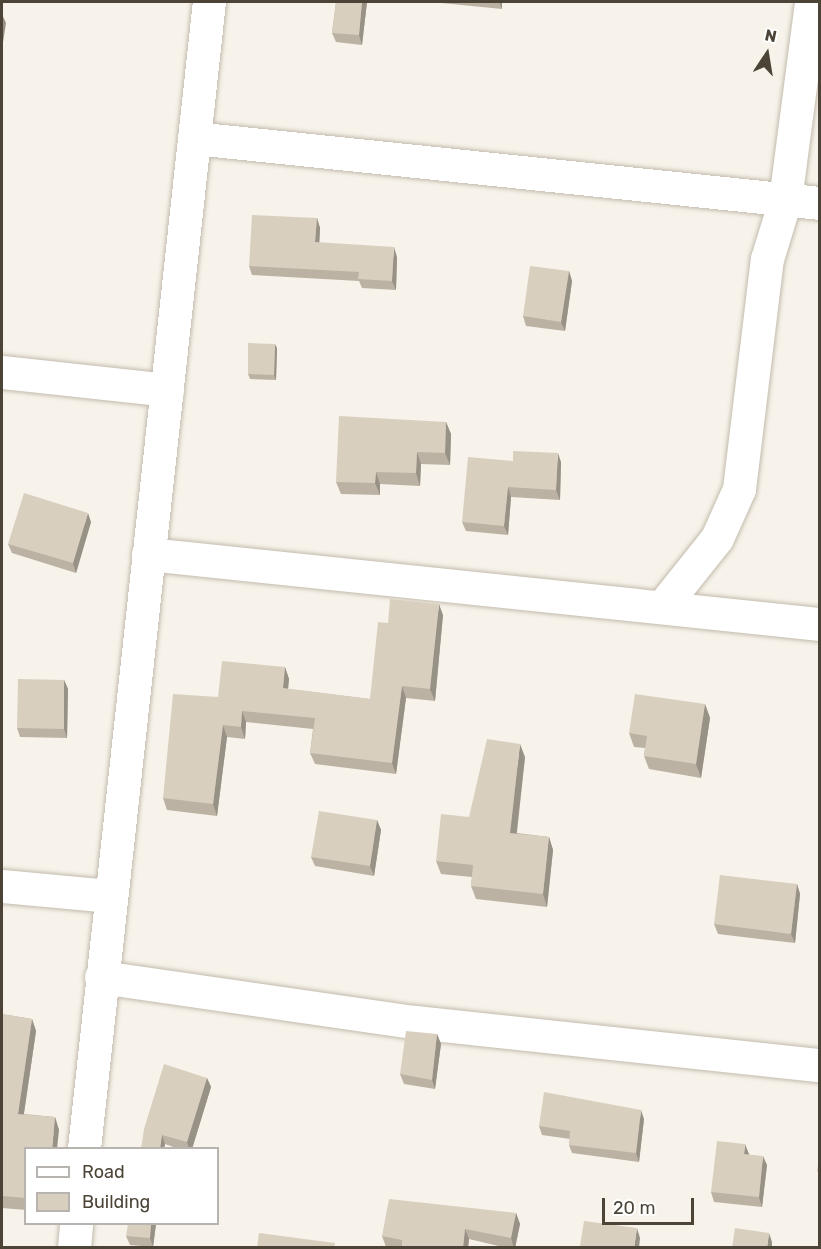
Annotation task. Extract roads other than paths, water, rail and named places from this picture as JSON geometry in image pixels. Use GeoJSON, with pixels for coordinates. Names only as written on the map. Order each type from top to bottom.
{"type":"FeatureCollection","features":[{"type":"Feature","properties":{"kind":"street"},"geometry":{"type":"LineString","coordinates":[[84,1147],[109,896],[167,390],[208,2]]}},
{"type":"Feature","properties":{"kind":"street"},"geometry":{"type":"LineString","coordinates":[[662,607],[717,538],[739,489],[767,259],[786,200],[811,2]]}},
{"type":"Feature","properties":{"kind":"street"},"geometry":{"type":"LineString","coordinates":[[194,138],[819,203]]}},
{"type":"Feature","properties":{"kind":"street"},"geometry":{"type":"LineString","coordinates":[[2,372],[167,390]]}},
{"type":"Feature","properties":{"kind":"street"},"geometry":{"type":"LineString","coordinates":[[148,554],[819,624]]}},
{"type":"Feature","properties":{"kind":"street"},"geometry":{"type":"LineString","coordinates":[[2,886],[109,896]]}},
{"type":"Feature","properties":{"kind":"street"},"geometry":{"type":"LineString","coordinates":[[101,977],[415,1022],[819,1065]]}},
{"type":"Feature","properties":{"kind":"street"},"geometry":{"type":"LineString","coordinates":[[74,1248],[76,1225]]}}]}
